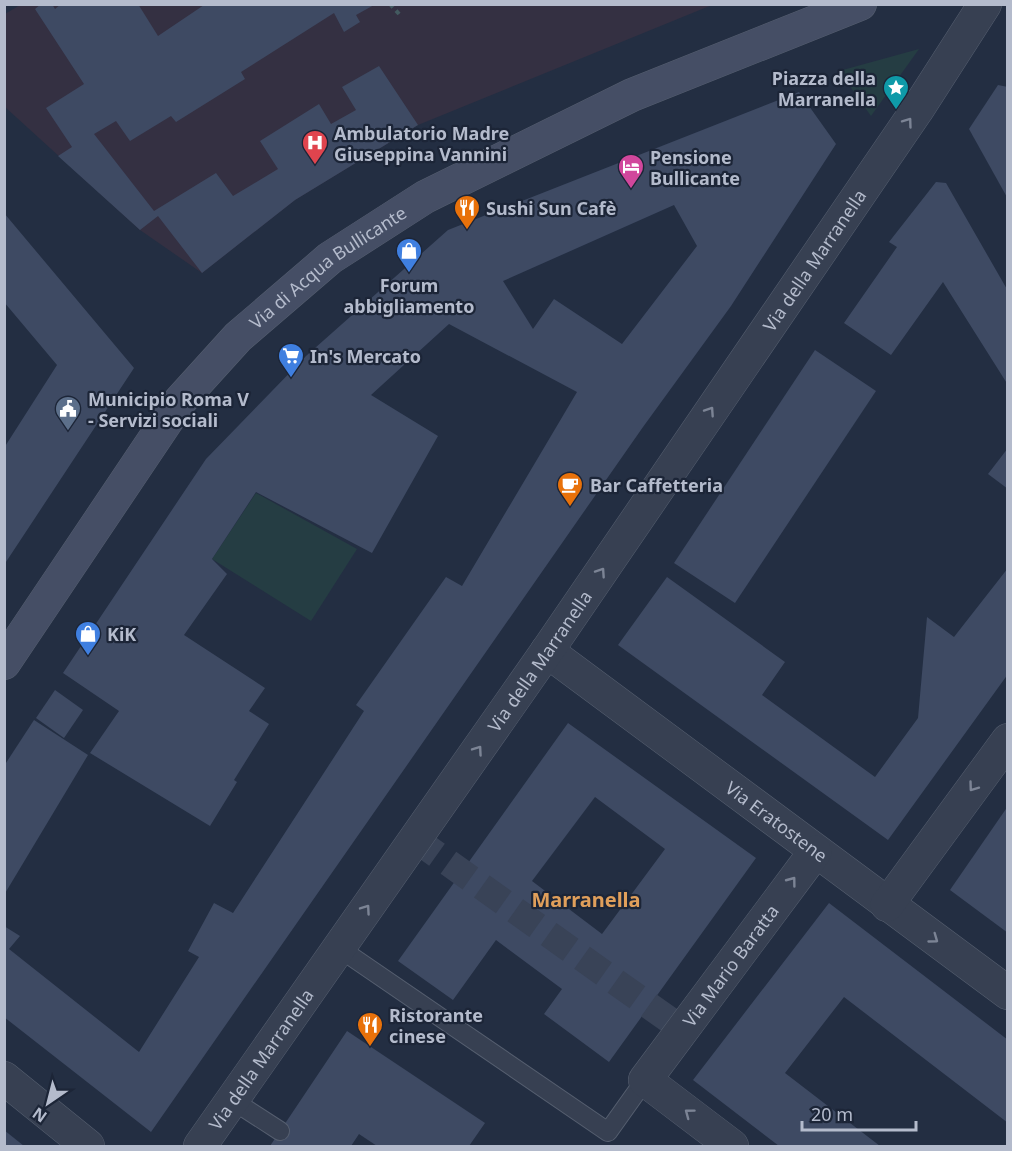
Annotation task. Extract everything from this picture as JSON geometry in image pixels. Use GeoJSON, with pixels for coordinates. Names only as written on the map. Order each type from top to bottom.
{"type":"FeatureCollection","features":[{"type":"Feature","properties":{"kind":"main road","name":"Via di Acqua Bullicante"},"geometry":{"type":"LineString","coordinates":[[4,663],[180,401],[238,336],[330,258],[364,233],[468,174],[632,95],[860,4]]}},
{"type":"Feature","properties":{"kind":"street","name":"Via della Marranella"},"geometry":{"type":"LineString","coordinates":[[200,1146],[547,651],[874,169],[917,110],[985,4]]}},
{"type":"Feature","properties":{"kind":"street","name":"Via Eratostene"},"geometry":{"type":"LineString","coordinates":[[547,651],[1008,993]]}},
{"type":"Feature","properties":{"kind":"street"},"geometry":{"type":"LineString","coordinates":[[887,905],[1008,740]]}},
{"type":"Feature","properties":{"kind":"street","name":"Via Mario Baratta"},"geometry":{"type":"LineString","coordinates":[[645,1080],[815,852]]}},
{"type":"Feature","properties":{"kind":"street"},"geometry":{"type":"LineString","coordinates":[[4,1078],[88,1146]]}},
{"type":"Feature","properties":{"kind":"street"},"geometry":{"type":"LineString","coordinates":[[645,1080],[732,1146]]}},
{"type":"Feature","properties":{"kind":"lane"},"geometry":{"type":"LineString","coordinates":[[339,948],[608,1132],[645,1080]]}},
{"type":"Feature","properties":{"kind":"lane"},"geometry":{"type":"LineString","coordinates":[[232,1100],[280,1131]]}},
{"type":"Feature","properties":{"kind":"path"},"geometry":{"type":"LineString","coordinates":[[390,4],[400,15]]}},
{"type":"Feature","properties":{"kind":"shaded area"},"geometry":{"type":"Polygon","coordinates":[[[20,5],[712,5],[418,125],[295,200],[202,273],[140,230],[5,107],[5,14],[20,5]]]}},
{"type":"Feature","properties":{"kind":"green space"},"geometry":{"type":"Polygon","coordinates":[[[919,49],[871,116],[839,71],[919,49]]]}},
{"type":"Feature","properties":{"kind":"green space"},"geometry":{"type":"Polygon","coordinates":[[[256,493],[357,549],[311,621],[212,559],[256,493]]]}},
{"type":"Feature","properties":{"kind":"building"},"geometry":{"type":"Polygon","coordinates":[[[41,4],[52,4],[55,9],[61,4],[138,4],[158,36],[204,5],[374,5],[356,15],[360,22],[344,32],[334,13],[241,72],[245,79],[176,122],[171,116],[130,141],[116,121],[94,134],[154,211],[216,173],[233,196],[278,169],[260,141],[319,104],[331,124],[356,110],[342,87],[379,66],[418,125],[295,200],[202,273],[158,216],[140,230],[58,156],[72,147],[46,108],[84,84],[35,9],[41,4]]]}},
{"type":"Feature","properties":{"kind":"building"},"geometry":{"type":"Polygon","coordinates":[[[998,85],[1008,87],[1008,199],[969,129],[998,85]]]}},
{"type":"Feature","properties":{"kind":"building"},"geometry":{"type":"Polygon","coordinates":[[[799,92],[836,144],[731,306],[643,427],[151,1132],[4,1017],[4,926],[20,936],[9,949],[139,1052],[199,957],[188,951],[214,903],[233,913],[364,711],[356,705],[446,577],[462,586],[577,392],[449,324],[371,395],[438,436],[372,553],[256,492],[212,559],[227,574],[184,635],[265,688],[249,711],[269,724],[234,780],[237,782],[210,826],[90,753],[119,711],[63,673],[206,459],[306,356],[448,230],[799,92]],[[674,205],[503,281],[533,329],[554,299],[622,344],[697,246],[674,205]]]}},
{"type":"Feature","properties":{"kind":"building"},"geometry":{"type":"Polygon","coordinates":[[[936,182],[946,183],[1008,291],[1008,385],[943,282],[891,355],[844,323],[897,247],[889,242],[936,182]]]}},
{"type":"Feature","properties":{"kind":"building"},"geometry":{"type":"Polygon","coordinates":[[[4,213],[134,368],[4,565],[4,448],[57,365],[4,302],[4,213]]]}},
{"type":"Feature","properties":{"kind":"building"},"geometry":{"type":"Polygon","coordinates":[[[815,350],[876,391],[735,603],[674,563],[815,350]]]}},
{"type":"Feature","properties":{"kind":"building"},"geometry":{"type":"Polygon","coordinates":[[[1008,448],[1008,489],[988,474],[1008,448]]]}},
{"type":"Feature","properties":{"kind":"building"},"geometry":{"type":"Polygon","coordinates":[[[1008,568],[1008,674],[888,840],[618,645],[667,577],[785,662],[762,695],[875,777],[918,718],[927,617],[954,637],[1008,568]]]}},
{"type":"Feature","properties":{"kind":"building"},"geometry":{"type":"Polygon","coordinates":[[[55,690],[83,710],[64,738],[36,718],[55,690]]]}},
{"type":"Feature","properties":{"kind":"building"},"geometry":{"type":"Polygon","coordinates":[[[34,720],[88,755],[4,895],[4,766],[34,720]]]}},
{"type":"Feature","properties":{"kind":"building"},"geometry":{"type":"Polygon","coordinates":[[[568,723],[756,858],[609,1062],[544,1014],[562,989],[496,940],[453,1000],[398,961],[568,723]],[[595,797],[532,881],[602,934],[665,849],[595,797]]]}},
{"type":"Feature","properties":{"kind":"building"},"geometry":{"type":"Polygon","coordinates":[[[1008,806],[1008,933],[950,890],[1008,806]]]}},
{"type":"Feature","properties":{"kind":"building"},"geometry":{"type":"Polygon","coordinates":[[[829,903],[1008,1040],[1008,1123],[844,997],[785,1073],[880,1146],[779,1146],[693,1080],[829,903]]]}},
{"type":"Feature","properties":{"kind":"building"},"geometry":{"type":"Polygon","coordinates":[[[347,1031],[485,1123],[469,1146],[377,1146],[359,1134],[351,1146],[270,1146],[347,1031]]]}},
{"type":"Feature","properties":{"kind":"building"},"geometry":{"type":"Polygon","coordinates":[[[4,1130],[24,1146],[4,1146],[4,1130]]]}},
{"type":"Feature","properties":{"kind":"tunnel"},"geometry":{"type":"LineString","coordinates":[[415,839],[682,1029]]}},
{"type":"Feature","properties":{"kind":"place","name":"Piazza della Marranella"},"geometry":{"type":"Point","coordinates":[896,111]}},
{"type":"Feature","properties":{"kind":"place","name":"Ambulatorio Madre Giuseppina Vannini"},"geometry":{"type":"Point","coordinates":[315,166]}},
{"type":"Feature","properties":{"kind":"place","name":"Pensione Bullicante"},"geometry":{"type":"Point","coordinates":[631,190]}},
{"type":"Feature","properties":{"kind":"place","name":"Sushi Sun Cafè"},"geometry":{"type":"Point","coordinates":[467,231]}},
{"type":"Feature","properties":{"kind":"place","name":"Forum abbigliamento"},"geometry":{"type":"Point","coordinates":[409,274]}},
{"type":"Feature","properties":{"kind":"place","name":"In's Mercato"},"geometry":{"type":"Point","coordinates":[291,379]}},
{"type":"Feature","properties":{"kind":"place","name":"Municipio Roma V - Servizi sociali"},"geometry":{"type":"Point","coordinates":[68,432]}},
{"type":"Feature","properties":{"kind":"place","name":"Bar Caffetteria"},"geometry":{"type":"Point","coordinates":[570,508]}},
{"type":"Feature","properties":{"kind":"place","name":"KiK"},"geometry":{"type":"Point","coordinates":[88,657]}},
{"type":"Feature","properties":{"kind":"place","name":"Ristorante cinese"},"geometry":{"type":"Point","coordinates":[370,1048]}},
{"type":"Feature","properties":{"kind":"district","name":"Marranella"},"geometry":{"type":"Point","coordinates":[586,899]}}]}
